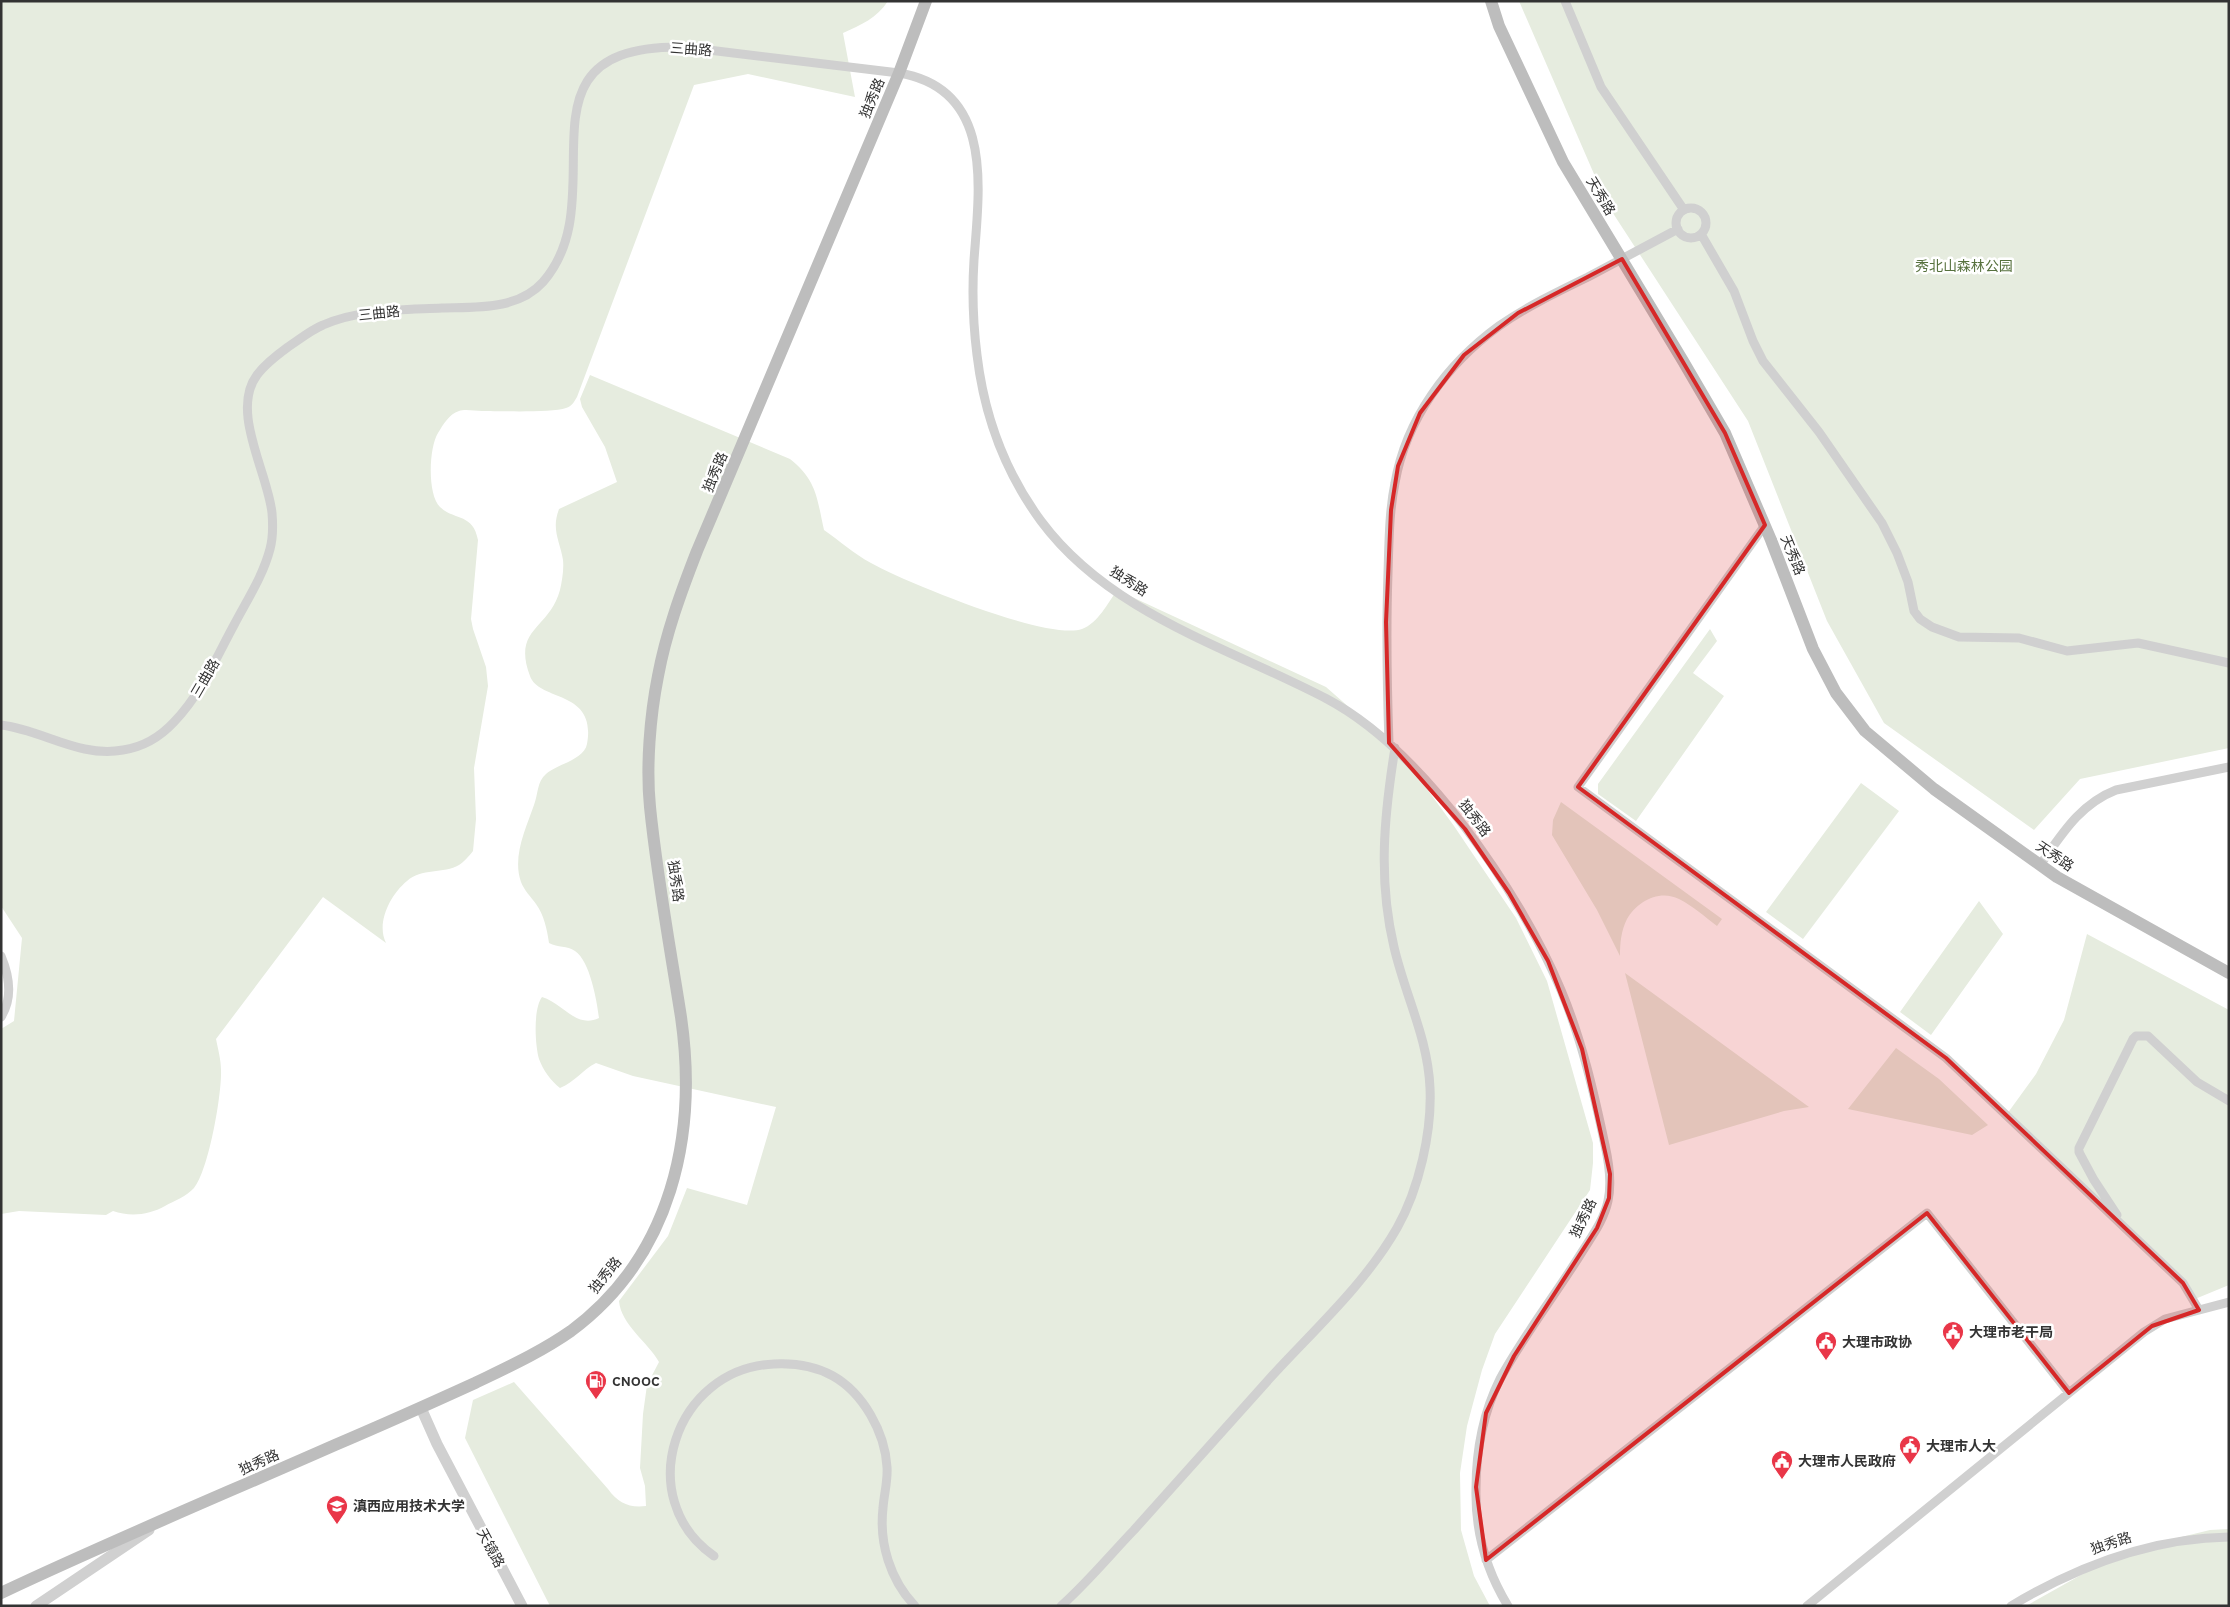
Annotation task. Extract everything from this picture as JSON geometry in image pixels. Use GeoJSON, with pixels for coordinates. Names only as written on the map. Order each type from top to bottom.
{"type":"FeatureCollection","features":[{"type":"Feature","properties":{"kind":"main road"},"geometry":{"type":"LineString","coordinates":[[899,73],[926,1]]}},
{"type":"Feature","properties":{"kind":"main road","name":"天秀路"},"geometry":{"type":"LineString","coordinates":[[1491,1],[1499,26],[1564,162],[1725,433],[1813,649],[1836,692],[1865,731],[1934,789],[2057,877],[2229,973]]}},
{"type":"Feature","properties":{"kind":"main road","name":"独秀路"},"geometry":{"type":"LineString","coordinates":[[1,1592],[421,1408],[529,1358],[592,1314],[626,1276],[638,1258],[668,1201],[679,1165],[684,1132],[687,1069],[649,804],[650,748],[657,678],[671,619],[697,551],[899,73]]}},
{"type":"Feature","properties":{"kind":"street"},"geometry":{"type":"LineString","coordinates":[[1565,1],[1600,87],[1684,210]]}},
{"type":"Feature","properties":{"kind":"street","name":"三曲路"},"geometry":{"type":"LineString","coordinates":[[1,725],[27,730],[75,748],[107,752],[127,750],[143,744],[159,735],[175,721],[191,702],[212,667],[259,578],[270,547],[273,525],[271,504],[251,432],[247,407],[250,388],[254,379],[279,354],[311,331],[336,320],[388,312],[500,304],[520,298],[537,287],[554,264],[570,221],[573,195],[573,130],[579,97],[589,78],[603,64],[628,52],[667,47],[684,47],[899,73]]}},
{"type":"Feature","properties":{"kind":"street","name":"独秀路"},"geometry":{"type":"LineString","coordinates":[[899,73],[923,79],[945,93],[961,112],[973,138],[979,176],[973,296],[979,369],[988,411],[1000,446],[1016,482],[1038,516],[1073,558],[1122,595],[1192,635],[1332,702],[1359,719],[1392,746],[1437,794],[1470,836],[1509,893],[1548,961],[1561,991],[1582,1048],[1604,1141],[1610,1174],[1609,1198],[1597,1228],[1514,1356],[1494,1393],[1486,1413],[1479,1450],[1476,1487],[1478,1527],[1491,1575],[1508,1606]]}},
{"type":"Feature","properties":{"kind":"street"},"geometry":{"type":"LineString","coordinates":[[1693,208],[1704,214],[1706,224],[1701,234],[1689,238],[1678,229],[1677,217],[1684,210],[1693,208]]}},
{"type":"Feature","properties":{"kind":"street"},"geometry":{"type":"LineString","coordinates":[[1061,1606],[1160,1502],[1346,1295],[1384,1248],[1405,1213],[1426,1142],[1430,1091],[1423,1042],[1398,963],[1386,904],[1384,840],[1392,746],[1386,622],[1391,510],[1398,466],[1413,425],[1448,373],[1482,340],[1542,300],[1678,229]]}},
{"type":"Feature","properties":{"kind":"street"},"geometry":{"type":"LineString","coordinates":[[1701,234],[1734,291],[1763,361],[1819,432],[1882,523],[1897,553],[1908,582],[1914,611],[1920,619],[1932,627],[1959,637],[2019,638],[2067,652],[2138,643],[2229,663]]}},
{"type":"Feature","properties":{"kind":"street"},"geometry":{"type":"LineString","coordinates":[[1764,525],[1578,787],[1946,1058],[2183,1282],[2199,1310]]}},
{"type":"Feature","properties":{"kind":"street"},"geometry":{"type":"LineString","coordinates":[[2040,865],[2077,814],[2102,795],[2116,790],[2229,767]]}},
{"type":"Feature","properties":{"kind":"street"},"geometry":{"type":"LineString","coordinates":[[1,956],[9,989],[7,1004],[1,1016]]}},
{"type":"Feature","properties":{"kind":"street"},"geometry":{"type":"LineString","coordinates":[[2126,1228],[2094,1180],[2079,1152],[2079,1148],[2133,1039],[2136,1036],[2148,1036],[2197,1082],[2229,1101]]}},
{"type":"Feature","properties":{"kind":"street"},"geometry":{"type":"LineString","coordinates":[[1486,1560],[1927,1213],[2069,1393]]}},
{"type":"Feature","properties":{"kind":"street"},"geometry":{"type":"LineString","coordinates":[[1806,1606],[2152,1326],[2165,1319],[2229,1302]]}},
{"type":"Feature","properties":{"kind":"street"},"geometry":{"type":"LineString","coordinates":[[714,1556],[701,1546],[689,1532],[680,1517],[674,1498],[671,1480],[672,1458],[683,1420],[703,1393],[734,1373],[770,1364],[806,1366],[831,1375],[848,1386],[862,1402],[878,1430],[887,1467],[882,1519],[884,1546],[894,1575],[902,1590],[915,1606]]}},
{"type":"Feature","properties":{"kind":"street","name":"天镜路"},"geometry":{"type":"LineString","coordinates":[[421,1408],[437,1444],[522,1606]]}},
{"type":"Feature","properties":{"kind":"street"},"geometry":{"type":"LineString","coordinates":[[36,1606],[167,1519]]}},
{"type":"Feature","properties":{"kind":"street","name":"独秀路"},"geometry":{"type":"LineString","coordinates":[[2011,1606],[2066,1576],[2126,1553],[2172,1542],[2229,1537]]}},
{"type":"Feature","properties":{"kind":"highlighted area"},"geometry":{"type":"Polygon","coordinates":[[[1622,259],[1725,433],[1765,525],[1578,787],[1946,1058],[2183,1283],[2199,1310],[2152,1326],[2069,1393],[1927,1213],[1486,1560],[1476,1487],[1486,1413],[1514,1356],[1597,1228],[1609,1198],[1610,1174],[1582,1049],[1548,961],[1509,893],[1465,829],[1389,743],[1386,622],[1391,510],[1398,466],[1420,413],[1464,355],[1518,313],[1622,259]]]}},
{"type":"Feature","properties":{"kind":"green space"},"geometry":{"type":"Polygon","coordinates":[[[1,1],[888,1],[874,16],[843,33],[855,97],[748,74],[694,85],[577,397],[570,406],[549,411],[461,410],[455,412],[444,423],[435,440],[433,449],[431,482],[436,501],[440,507],[468,521],[476,531],[478,540],[471,619],[486,667],[488,686],[474,768],[476,819],[473,851],[465,861],[453,868],[419,874],[401,887],[390,901],[386,910],[383,935],[386,943],[323,897],[216,1039],[221,1066],[221,1081],[213,1131],[200,1179],[194,1188],[184,1196],[159,1209],[139,1214],[113,1211],[106,1215],[19,1211],[1,1214],[1,1029],[14,1021],[22,938],[1,906],[1,1]]]}},
{"type":"Feature","properties":{"kind":"green space","name":"秀北山森林公园"},"geometry":{"type":"Polygon","coordinates":[[[1519,1],[2229,1],[2229,748],[2080,779],[2034,830],[1884,723],[1827,621],[1748,421],[1607,204],[1519,1]]]}},
{"type":"Feature","properties":{"kind":"green space"},"geometry":{"type":"Polygon","coordinates":[[[590,375],[790,459],[806,475],[811,483],[817,499],[824,530],[859,556],[888,572],[976,608],[1039,626],[1065,630],[1082,629],[1088,626],[1102,612],[1117,590],[1326,687],[1400,752],[1454,826],[1516,918],[1547,981],[1593,1143],[1590,1190],[1495,1334],[1482,1370],[1467,1426],[1460,1473],[1461,1530],[1474,1576],[1490,1606],[550,1606],[465,1438],[473,1400],[514,1382],[616,1498],[624,1504],[646,1506],[645,1486],[640,1468],[643,1414],[647,1385],[659,1362],[630,1326],[621,1310],[619,1301],[668,1236],[687,1188],[747,1205],[776,1107],[633,1076],[596,1063],[570,1083],[560,1088],[553,1082],[539,1059],[536,1018],[542,997],[557,1004],[576,1018],[591,1021],[599,1018],[592,982],[585,963],[572,949],[549,943],[541,913],[521,882],[518,863],[521,843],[541,780],[551,770],[576,758],[585,749],[587,744],[588,726],[584,714],[576,705],[535,684],[530,676],[526,660],[526,648],[529,638],[548,614],[560,590],[563,564],[556,529],[559,509],[617,482],[605,447],[582,407],[580,399],[590,375]]]}},
{"type":"Feature","properties":{"kind":"green space"},"geometry":{"type":"Polygon","coordinates":[[[1710,629],[1717,641],[1693,673],[1724,696],[1636,821],[1598,794],[1598,784],[1710,629]]]}},
{"type":"Feature","properties":{"kind":"green space"},"geometry":{"type":"Polygon","coordinates":[[[1861,783],[1899,811],[1803,939],[1766,912],[1861,783]]]}},
{"type":"Feature","properties":{"kind":"green space"},"geometry":{"type":"Polygon","coordinates":[[[1561,802],[1722,919],[1717,926],[1694,908],[1672,896],[1664,895],[1650,898],[1637,907],[1627,919],[1621,937],[1620,956],[1597,910],[1552,835],[1553,820],[1561,802]]]}},
{"type":"Feature","properties":{"kind":"green space"},"geometry":{"type":"Polygon","coordinates":[[[1979,901],[2003,934],[1931,1035],[1900,1012],[1979,901]]]}},
{"type":"Feature","properties":{"kind":"green space"},"geometry":{"type":"Polygon","coordinates":[[[2087,934],[2229,1010],[2229,1285],[2195,1299],[2007,1114],[2036,1074],[2064,1020],[2087,934]]]}},
{"type":"Feature","properties":{"kind":"green space"},"geometry":{"type":"Polygon","coordinates":[[[1625,973],[1809,1107],[1784,1111],[1669,1145],[1625,973]]]}},
{"type":"Feature","properties":{"kind":"green space"},"geometry":{"type":"Polygon","coordinates":[[[1896,1048],[1939,1079],[1988,1125],[1972,1135],[1848,1109],[1896,1048]]]}},
{"type":"Feature","properties":{"kind":"green space"},"geometry":{"type":"Polygon","coordinates":[[[2229,1529],[2229,1606],[2026,1606],[2097,1566],[2173,1539],[2210,1530],[2229,1529]]]}},
{"type":"Feature","properties":{"kind":"place","name":"大理市老干局"},"geometry":{"type":"Point","coordinates":[1953,1351]}},
{"type":"Feature","properties":{"kind":"place","name":"大理市政协"},"geometry":{"type":"Point","coordinates":[1826,1361]}},
{"type":"Feature","properties":{"kind":"place","name":"CNOOC"},"geometry":{"type":"Point","coordinates":[596,1400]}},
{"type":"Feature","properties":{"kind":"place","name":"大理市人大"},"geometry":{"type":"Point","coordinates":[1910,1465]}},
{"type":"Feature","properties":{"kind":"place","name":"大理市人民政府"},"geometry":{"type":"Point","coordinates":[1782,1480]}},
{"type":"Feature","properties":{"kind":"place","name":"滇西应用技术大学"},"geometry":{"type":"Point","coordinates":[337,1525]}}]}
